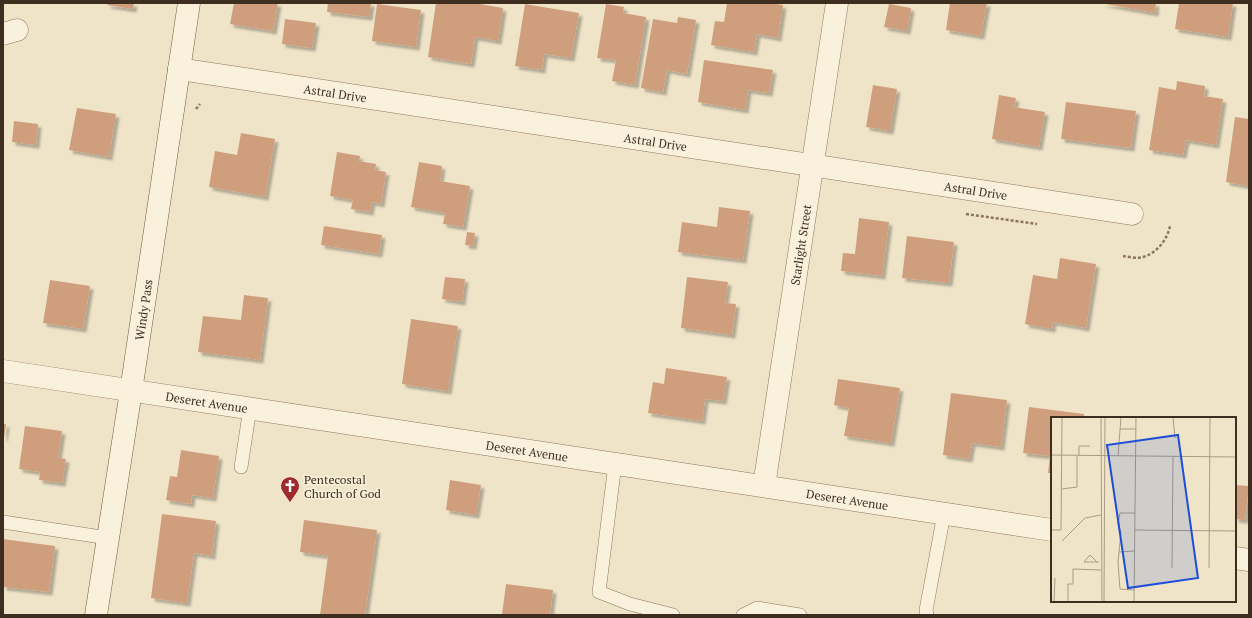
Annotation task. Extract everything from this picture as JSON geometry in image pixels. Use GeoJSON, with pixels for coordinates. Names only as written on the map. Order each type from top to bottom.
{"type":"FeatureCollection","features":[{"type":"Feature","properties":{"kind":"street","name":"Windy Pass"},"geometry":{"type":"LineString","coordinates":[[96,615],[189,3]]}},
{"type":"Feature","properties":{"kind":"street","name":"Starlight Street"},"geometry":{"type":"LineString","coordinates":[[764,486],[837,3]]}},
{"type":"Feature","properties":{"kind":"street","name":"Astral Drive"},"geometry":{"type":"LineString","coordinates":[[179,69],[1132,214]]}},
{"type":"Feature","properties":{"kind":"street","name":"Deseret Avenue"},"geometry":{"type":"LineString","coordinates":[[3,371],[1051,530]]}},
{"type":"Feature","properties":{"kind":"street"},"geometry":{"type":"LineString","coordinates":[[1236,558],[1249,560]]}},
{"type":"Feature","properties":{"kind":"lane"},"geometry":{"type":"LineString","coordinates":[[241,467],[250,408]]}},
{"type":"Feature","properties":{"kind":"lane"},"geometry":{"type":"LineString","coordinates":[[615,464],[599,592],[630,604],[674,615]]}},
{"type":"Feature","properties":{"kind":"lane"},"geometry":{"type":"LineString","coordinates":[[927,615],[926,610],[944,514]]}},
{"type":"Feature","properties":{"kind":"lane"},"geometry":{"type":"LineString","coordinates":[[3,522],[108,538]]}},
{"type":"Feature","properties":{"kind":"lane"},"geometry":{"type":"LineString","coordinates":[[743,615],[757,608],[800,615]]}},
{"type":"Feature","properties":{"kind":"path"},"geometry":{"type":"LineString","coordinates":[[966,214],[1038,224]]}},
{"type":"Feature","properties":{"kind":"path"},"geometry":{"type":"LineString","coordinates":[[1123,256],[1142,257],[1154,252],[1163,243],[1170,226]]}},
{"type":"Feature","properties":{"kind":"building"},"geometry":{"type":"Polygon","coordinates":[[[108,3],[134,3],[133,9],[107,5],[108,3]]]}},
{"type":"Feature","properties":{"kind":"building"},"geometry":{"type":"Polygon","coordinates":[[[234,3],[278,3],[273,31],[230,24],[234,3]]]}},
{"type":"Feature","properties":{"kind":"building"},"geometry":{"type":"Polygon","coordinates":[[[328,3],[371,3],[369,17],[327,12],[328,3]]]}},
{"type":"Feature","properties":{"kind":"building"},"geometry":{"type":"Polygon","coordinates":[[[436,3],[474,3],[503,8],[498,41],[475,37],[471,64],[428,57],[436,3]]]}},
{"type":"Feature","properties":{"kind":"building"},"geometry":{"type":"Polygon","coordinates":[[[727,3],[770,3],[783,5],[778,38],[757,34],[754,52],[711,45],[715,21],[724,22],[727,3]]]}},
{"type":"Feature","properties":{"kind":"building"},"geometry":{"type":"Polygon","coordinates":[[[950,3],[987,3],[981,36],[946,30],[950,3]]]}},
{"type":"Feature","properties":{"kind":"building"},"geometry":{"type":"Polygon","coordinates":[[[1100,3],[1156,3],[1155,13],[1100,3]]]}},
{"type":"Feature","properties":{"kind":"building"},"geometry":{"type":"Polygon","coordinates":[[[1179,3],[1233,3],[1228,37],[1175,29],[1179,3]]]}},
{"type":"Feature","properties":{"kind":"building"},"geometry":{"type":"Polygon","coordinates":[[[377,4],[421,10],[416,47],[372,41],[377,4]]]}},
{"type":"Feature","properties":{"kind":"building"},"geometry":{"type":"Polygon","coordinates":[[[525,4],[579,13],[571,58],[544,54],[542,70],[515,66],[525,4]]]}},
{"type":"Feature","properties":{"kind":"building"},"geometry":{"type":"Polygon","coordinates":[[[606,4],[624,7],[623,13],[646,17],[635,85],[612,81],[616,60],[597,58],[606,4]]]}},
{"type":"Feature","properties":{"kind":"building"},"geometry":{"type":"Polygon","coordinates":[[[889,4],[911,8],[907,31],[884,27],[889,4]]]}},
{"type":"Feature","properties":{"kind":"building"},"geometry":{"type":"Polygon","coordinates":[[[678,17],[696,20],[687,74],[667,70],[663,92],[641,88],[653,19],[677,23],[678,17]]]}},
{"type":"Feature","properties":{"kind":"building"},"geometry":{"type":"Polygon","coordinates":[[[285,19],[316,23],[312,48],[282,44],[285,19]]]}},
{"type":"Feature","properties":{"kind":"building"},"geometry":{"type":"Polygon","coordinates":[[[704,60],[773,70],[769,93],[748,90],[745,110],[698,102],[704,60]]]}},
{"type":"Feature","properties":{"kind":"building"},"geometry":{"type":"Polygon","coordinates":[[[1177,81],[1205,86],[1204,96],[1223,99],[1216,145],[1186,140],[1183,155],[1149,150],[1159,87],[1176,90],[1177,81]]]}},
{"type":"Feature","properties":{"kind":"building"},"geometry":{"type":"Polygon","coordinates":[[[873,85],[897,89],[890,131],[866,127],[873,85]]]}},
{"type":"Feature","properties":{"kind":"building"},"geometry":{"type":"Polygon","coordinates":[[[999,95],[1016,98],[1014,107],[1045,112],[1039,147],[992,139],[999,95]]]}},
{"type":"Feature","properties":{"kind":"building"},"geometry":{"type":"Polygon","coordinates":[[[1066,102],[1136,111],[1131,148],[1061,139],[1066,102]]]}},
{"type":"Feature","properties":{"kind":"building"},"geometry":{"type":"Polygon","coordinates":[[[77,108],[116,114],[109,157],[69,150],[77,108]]]}},
{"type":"Feature","properties":{"kind":"building"},"geometry":{"type":"Polygon","coordinates":[[[1235,117],[1249,119],[1249,186],[1226,182],[1235,117]]]}},
{"type":"Feature","properties":{"kind":"building"},"geometry":{"type":"Polygon","coordinates":[[[14,121],[38,124],[36,145],[12,142],[14,121]]]}},
{"type":"Feature","properties":{"kind":"building"},"geometry":{"type":"Polygon","coordinates":[[[241,133],[275,139],[265,197],[209,187],[215,151],[237,155],[241,133]]]}},
{"type":"Feature","properties":{"kind":"building"},"geometry":{"type":"Polygon","coordinates":[[[337,152],[360,156],[359,161],[376,164],[375,170],[386,172],[381,204],[372,202],[370,212],[351,209],[353,200],[330,196],[337,152]]]}},
{"type":"Feature","properties":{"kind":"building"},"geometry":{"type":"Polygon","coordinates":[[[419,162],[442,166],[440,181],[470,186],[463,227],[443,224],[445,213],[411,207],[419,162]]]}},
{"type":"Feature","properties":{"kind":"building"},"geometry":{"type":"Polygon","coordinates":[[[719,207],[750,211],[743,260],[678,252],[682,222],[717,227],[719,207]]]}},
{"type":"Feature","properties":{"kind":"building"},"geometry":{"type":"Polygon","coordinates":[[[859,218],[889,222],[882,276],[841,271],[843,253],[855,254],[859,218]]]}},
{"type":"Feature","properties":{"kind":"building"},"geometry":{"type":"Polygon","coordinates":[[[324,226],[382,235],[379,254],[321,245],[324,226]]]}},
{"type":"Feature","properties":{"kind":"building"},"geometry":{"type":"Polygon","coordinates":[[[467,232],[475,233],[473,246],[465,245],[467,232]]]}},
{"type":"Feature","properties":{"kind":"building"},"geometry":{"type":"Polygon","coordinates":[[[907,236],[954,242],[949,283],[902,278],[907,236]]]}},
{"type":"Feature","properties":{"kind":"building"},"geometry":{"type":"Polygon","coordinates":[[[1060,258],[1096,264],[1086,328],[1053,322],[1052,329],[1025,324],[1033,275],[1057,279],[1060,258]]]}},
{"type":"Feature","properties":{"kind":"building"},"geometry":{"type":"Polygon","coordinates":[[[445,277],[465,279],[462,302],[442,299],[445,277]]]}},
{"type":"Feature","properties":{"kind":"building"},"geometry":{"type":"Polygon","coordinates":[[[687,277],[728,282],[725,303],[736,304],[732,335],[681,328],[687,277]]]}},
{"type":"Feature","properties":{"kind":"building"},"geometry":{"type":"Polygon","coordinates":[[[50,280],[90,286],[83,329],[43,323],[50,280]]]}},
{"type":"Feature","properties":{"kind":"building"},"geometry":{"type":"Polygon","coordinates":[[[244,295],[268,298],[260,360],[198,352],[203,316],[241,320],[244,295]]]}},
{"type":"Feature","properties":{"kind":"building"},"geometry":{"type":"Polygon","coordinates":[[[411,319],[458,326],[448,391],[402,384],[411,319]]]}},
{"type":"Feature","properties":{"kind":"building"},"geometry":{"type":"Polygon","coordinates":[[[666,368],[727,377],[723,401],[705,399],[702,421],[648,413],[653,382],[664,384],[666,368]]]}},
{"type":"Feature","properties":{"kind":"building"},"geometry":{"type":"Polygon","coordinates":[[[838,379],[900,388],[891,443],[844,436],[849,408],[834,405],[838,379]]]}},
{"type":"Feature","properties":{"kind":"building"},"geometry":{"type":"Polygon","coordinates":[[[951,393],[1007,400],[1001,447],[972,443],[969,459],[943,455],[951,393]]]}},
{"type":"Feature","properties":{"kind":"building"},"geometry":{"type":"Polygon","coordinates":[[[1029,407],[1084,414],[1084,417],[1051,417],[1051,473],[1048,473],[1050,456],[1023,453],[1029,407]]]}},
{"type":"Feature","properties":{"kind":"building"},"geometry":{"type":"Polygon","coordinates":[[[3,424],[6,424],[4,438],[3,438],[3,424]]]}},
{"type":"Feature","properties":{"kind":"building"},"geometry":{"type":"Polygon","coordinates":[[[25,426],[62,431],[58,458],[66,459],[62,483],[39,480],[40,472],[19,469],[25,426]]]}},
{"type":"Feature","properties":{"kind":"building"},"geometry":{"type":"Polygon","coordinates":[[[181,450],[219,456],[213,498],[192,495],[191,504],[166,500],[170,476],[177,477],[181,450]]]}},
{"type":"Feature","properties":{"kind":"building"},"geometry":{"type":"Polygon","coordinates":[[[450,480],[481,485],[476,515],[446,510],[450,480]]]}},
{"type":"Feature","properties":{"kind":"building"},"geometry":{"type":"Polygon","coordinates":[[[1236,485],[1249,486],[1245,520],[1236,519],[1236,485]]]}},
{"type":"Feature","properties":{"kind":"building"},"geometry":{"type":"Polygon","coordinates":[[[162,514],[216,521],[212,556],[194,553],[187,603],[151,598],[162,514]]]}},
{"type":"Feature","properties":{"kind":"building"},"geometry":{"type":"Polygon","coordinates":[[[304,520],[377,530],[365,615],[320,615],[328,556],[300,552],[304,520]]]}},
{"type":"Feature","properties":{"kind":"building"},"geometry":{"type":"Polygon","coordinates":[[[3,539],[55,546],[49,592],[3,587],[3,539]]]}},
{"type":"Feature","properties":{"kind":"building"},"geometry":{"type":"Polygon","coordinates":[[[506,584],[553,590],[550,615],[502,615],[506,584]]]}},
{"type":"Feature","properties":{"kind":"place","name":"Pentecostal Church of God"},"geometry":{"type":"Point","coordinates":[290,503]}}]}
